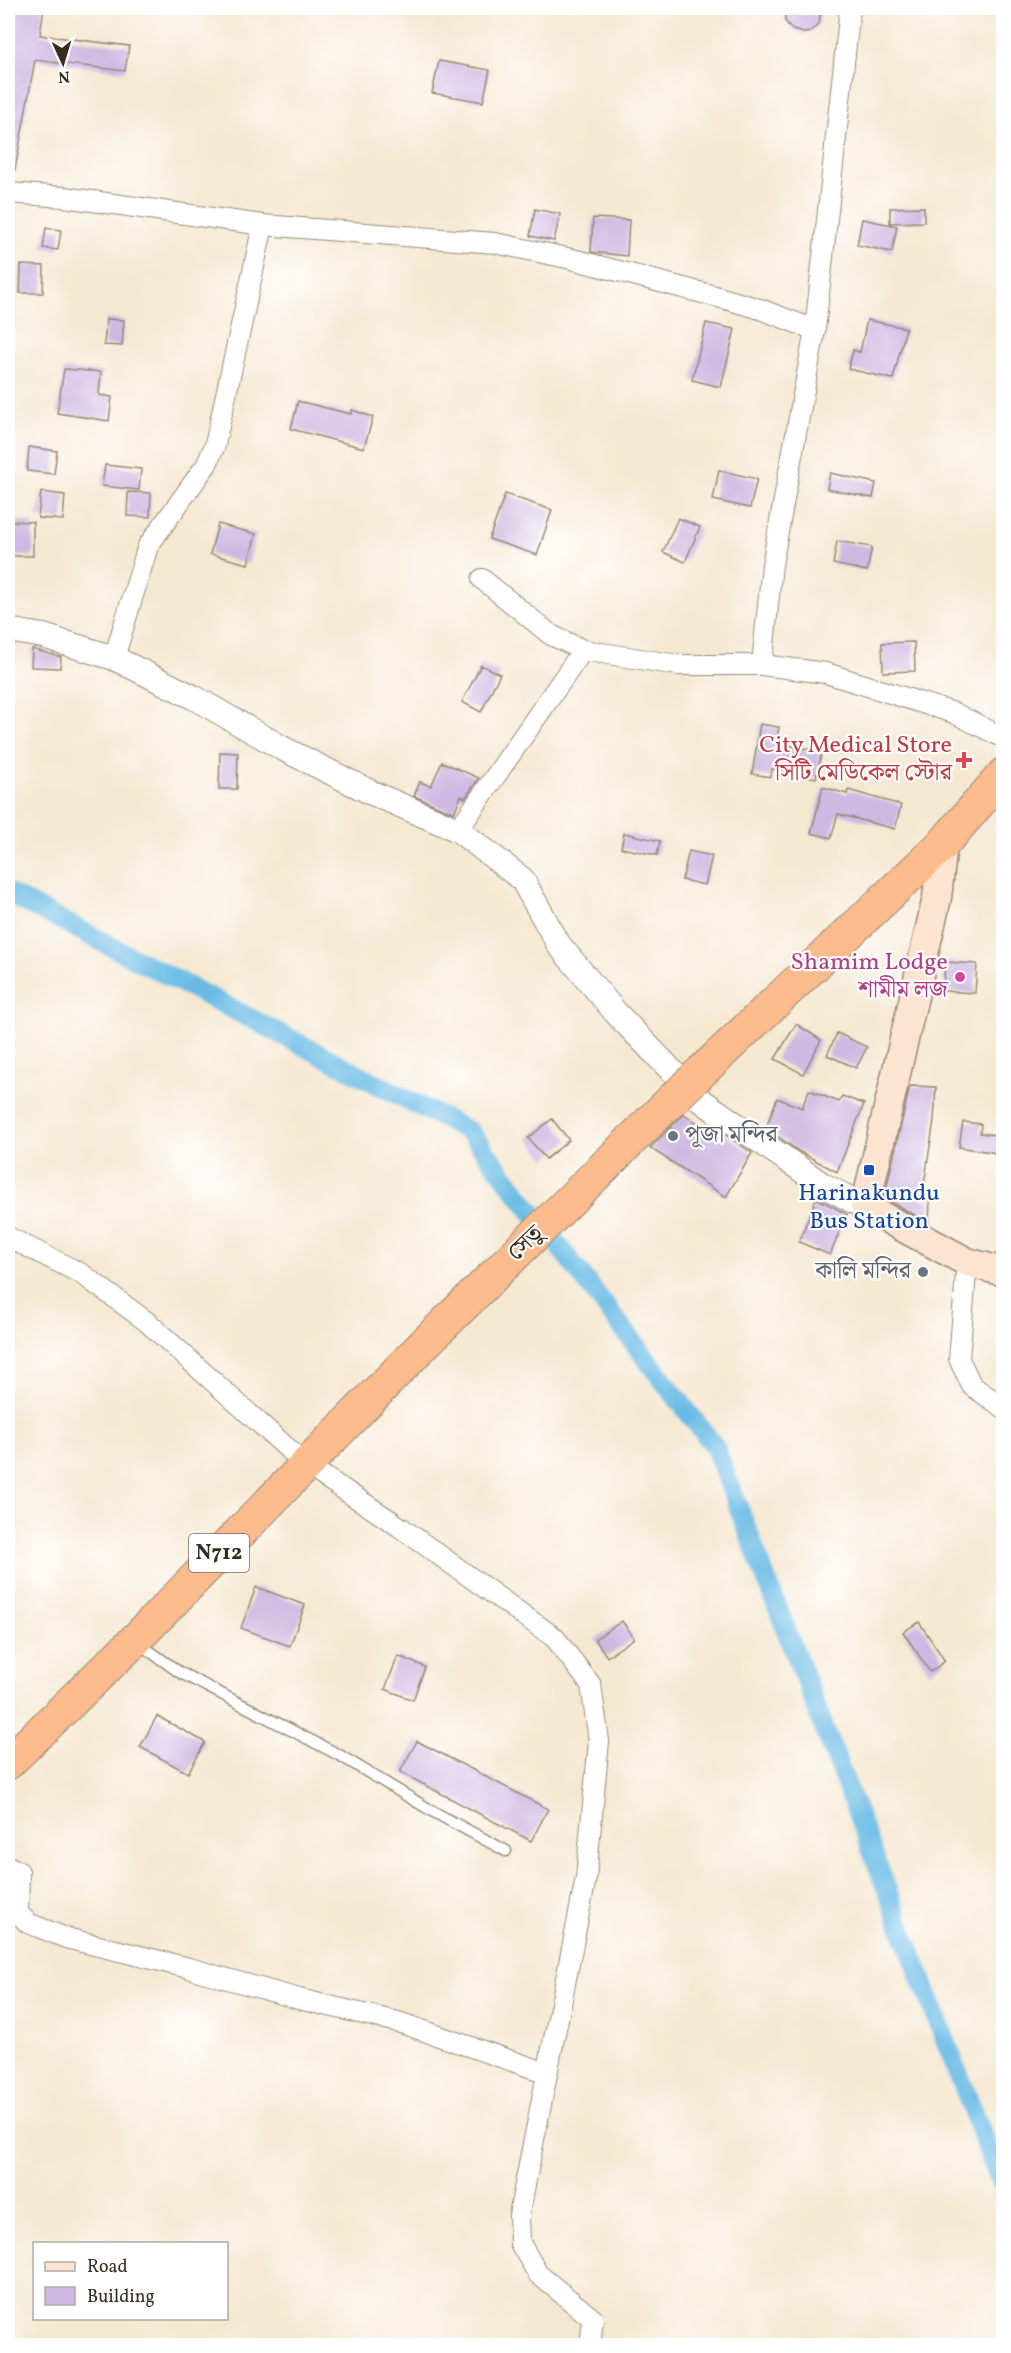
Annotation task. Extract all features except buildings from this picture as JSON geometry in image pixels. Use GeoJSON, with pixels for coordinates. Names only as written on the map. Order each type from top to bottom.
{"type":"FeatureCollection","features":[{"type":"Feature","properties":{"kind":"highway","name":"N712"},"geometry":{"type":"LineString","coordinates":[[943,844],[1004,774]]}},
{"type":"Feature","properties":{"kind":"highway","name":"সেতু"},"geometry":{"type":"LineString","coordinates":[[305,1464],[674,1098],[943,844]]}},
{"type":"Feature","properties":{"kind":"highway","name":"N712"},"geometry":{"type":"LineString","coordinates":[[8,1763],[135,1640],[305,1464]]}},
{"type":"Feature","properties":{"kind":"main road"},"geometry":{"type":"LineString","coordinates":[[943,844],[937,898],[865,1207],[967,1262],[1004,1272]]}},
{"type":"Feature","properties":{"kind":"street"},"geometry":{"type":"LineString","coordinates":[[762,665],[772,566],[815,330],[850,8]]}},
{"type":"Feature","properties":{"kind":"street"},"geometry":{"type":"LineString","coordinates":[[8,193],[64,197],[262,225],[495,243],[572,259],[741,303],[815,330]]}},
{"type":"Feature","properties":{"kind":"street"},"geometry":{"type":"LineString","coordinates":[[114,658],[148,546],[207,464],[215,446],[262,225]]}},
{"type":"Feature","properties":{"kind":"street"},"geometry":{"type":"LineString","coordinates":[[482,579],[551,635],[582,650],[678,665],[762,665],[826,674],[954,713],[1004,738]]}},
{"type":"Feature","properties":{"kind":"street"},"geometry":{"type":"LineString","coordinates":[[8,630],[43,636],[114,658],[195,698],[282,748],[372,793],[458,830],[522,879],[559,945],[616,1013],[699,1099],[823,1185],[865,1207]]}},
{"type":"Feature","properties":{"kind":"street"},"geometry":{"type":"LineString","coordinates":[[458,830],[582,650]]}},
{"type":"Feature","properties":{"kind":"street"},"geometry":{"type":"LineString","coordinates":[[8,1237],[82,1274],[146,1320],[305,1464],[400,1527],[555,1638],[591,1685],[599,1741],[586,1878],[519,2215],[520,2243],[538,2274],[593,2319],[590,2346]]}},
{"type":"Feature","properties":{"kind":"street"},"geometry":{"type":"LineString","coordinates":[[967,1262],[959,1359],[972,1386],[1004,1408]]}},
{"type":"Feature","properties":{"kind":"street"},"geometry":{"type":"LineString","coordinates":[[8,1866],[19,1872],[18,1913],[28,1923],[66,1938],[189,1968],[299,1999],[398,2022],[547,2073]]}},
{"type":"Feature","properties":{"kind":"lane"},"geometry":{"type":"LineString","coordinates":[[135,1640],[179,1672],[341,1756],[432,1811],[506,1851]]}},
{"type":"Feature","properties":{"kind":"waterway"},"geometry":{"type":"LineString","coordinates":[[8,893],[470,1132],[715,1447],[1004,2191]]}},
{"type":"Feature","properties":{"kind":"place","name":"City Medical Store সিটি মেডিকেল স্টোর"},"geometry":{"type":"Point","coordinates":[964,760]}},
{"type":"Feature","properties":{"kind":"place","name":"Shamim Lodge শামীম লজ"},"geometry":{"type":"Point","coordinates":[960,977]}},
{"type":"Feature","properties":{"kind":"place","name":"পূজা মন্দির"},"geometry":{"type":"Point","coordinates":[673,1136]}},
{"type":"Feature","properties":{"kind":"place","name":"Harinakundu Bus Station"},"geometry":{"type":"Point","coordinates":[869,1170]}},
{"type":"Feature","properties":{"kind":"place","name":"কালি মন্দির"},"geometry":{"type":"Point","coordinates":[923,1272]}}]}
